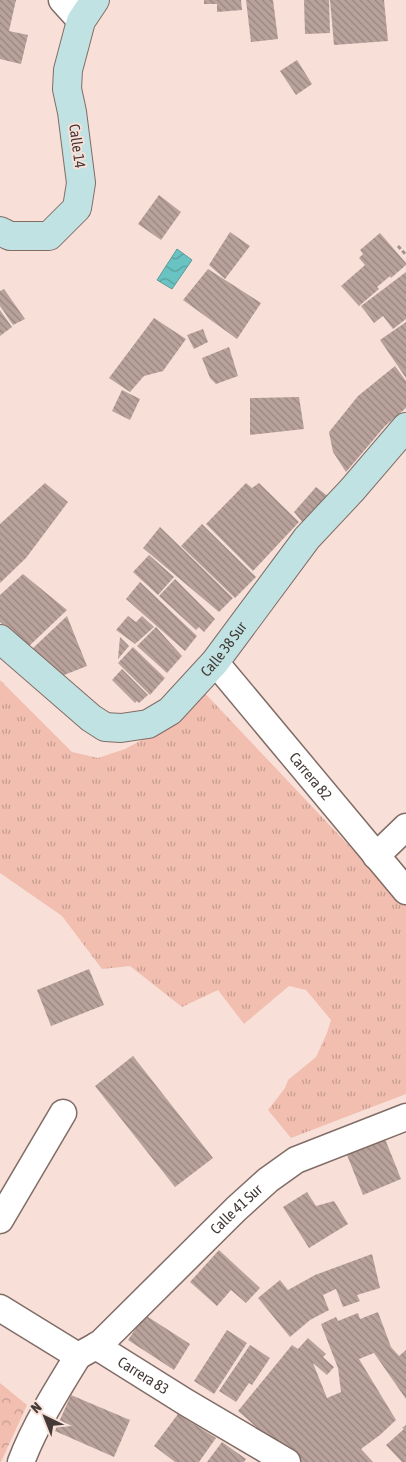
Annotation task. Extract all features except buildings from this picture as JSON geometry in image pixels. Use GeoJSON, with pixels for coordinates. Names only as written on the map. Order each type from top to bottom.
{"type":"FeatureCollection","features":[{"type":"Feature","properties":{"kind":"street"},"geometry":{"type":"LineString","coordinates":[[62,0],[88,11]]}},
{"type":"Feature","properties":{"kind":"street","name":"Calle 14"},"geometry":{"type":"LineString","coordinates":[[0,231],[10,236],[49,236],[77,208],[82,183],[67,89],[68,70],[88,11]]}},
{"type":"Feature","properties":{"kind":"street","name":"Calle 38 Sur"},"geometry":{"type":"LineString","coordinates":[[0,639],[90,718],[106,727],[121,728],[148,724],[170,711],[214,662],[307,538],[352,490],[406,427]]}},
{"type":"Feature","properties":{"kind":"street","name":"Carrera 82"},"geometry":{"type":"LineString","coordinates":[[214,662],[406,891]]}},
{"type":"Feature","properties":{"kind":"street"},"geometry":{"type":"LineString","coordinates":[[376,856],[406,827]]}},
{"type":"Feature","properties":{"kind":"street"},"geometry":{"type":"LineString","coordinates":[[0,1220],[63,1113]]}},
{"type":"Feature","properties":{"kind":"street","name":"Calle 41 Sur"},"geometry":{"type":"LineString","coordinates":[[21,1462],[25,1450],[54,1394],[87,1351],[102,1342],[268,1180],[296,1160],[406,1117]]}},
{"type":"Feature","properties":{"kind":"street","name":"Carrera 83"},"geometry":{"type":"LineString","coordinates":[[0,1308],[187,1403],[287,1462]]}},
{"type":"Feature","properties":{"kind":"path"},"geometry":{"type":"LineString","coordinates":[[398,246],[406,255]]}},
{"type":"Feature","properties":{"kind":"green space"},"geometry":{"type":"Polygon","coordinates":[[[0,680],[72,752],[98,758],[125,749],[159,731],[200,688],[406,906],[406,1094],[291,1138],[268,1110],[285,1088],[288,1080],[316,1057],[331,1020],[306,990],[289,986],[244,1024],[218,990],[182,1007],[130,966],[102,969],[62,916],[0,873],[0,680]]]}},
{"type":"Feature","properties":{"kind":"green space"},"geometry":{"type":"Polygon","coordinates":[[[0,1383],[27,1405],[1,1462],[0,1462],[0,1383]]]}},
{"type":"Feature","properties":{"kind":"water"},"geometry":{"type":"Polygon","coordinates":[[[177,249],[192,260],[172,289],[157,280],[177,249]]]}}]}
